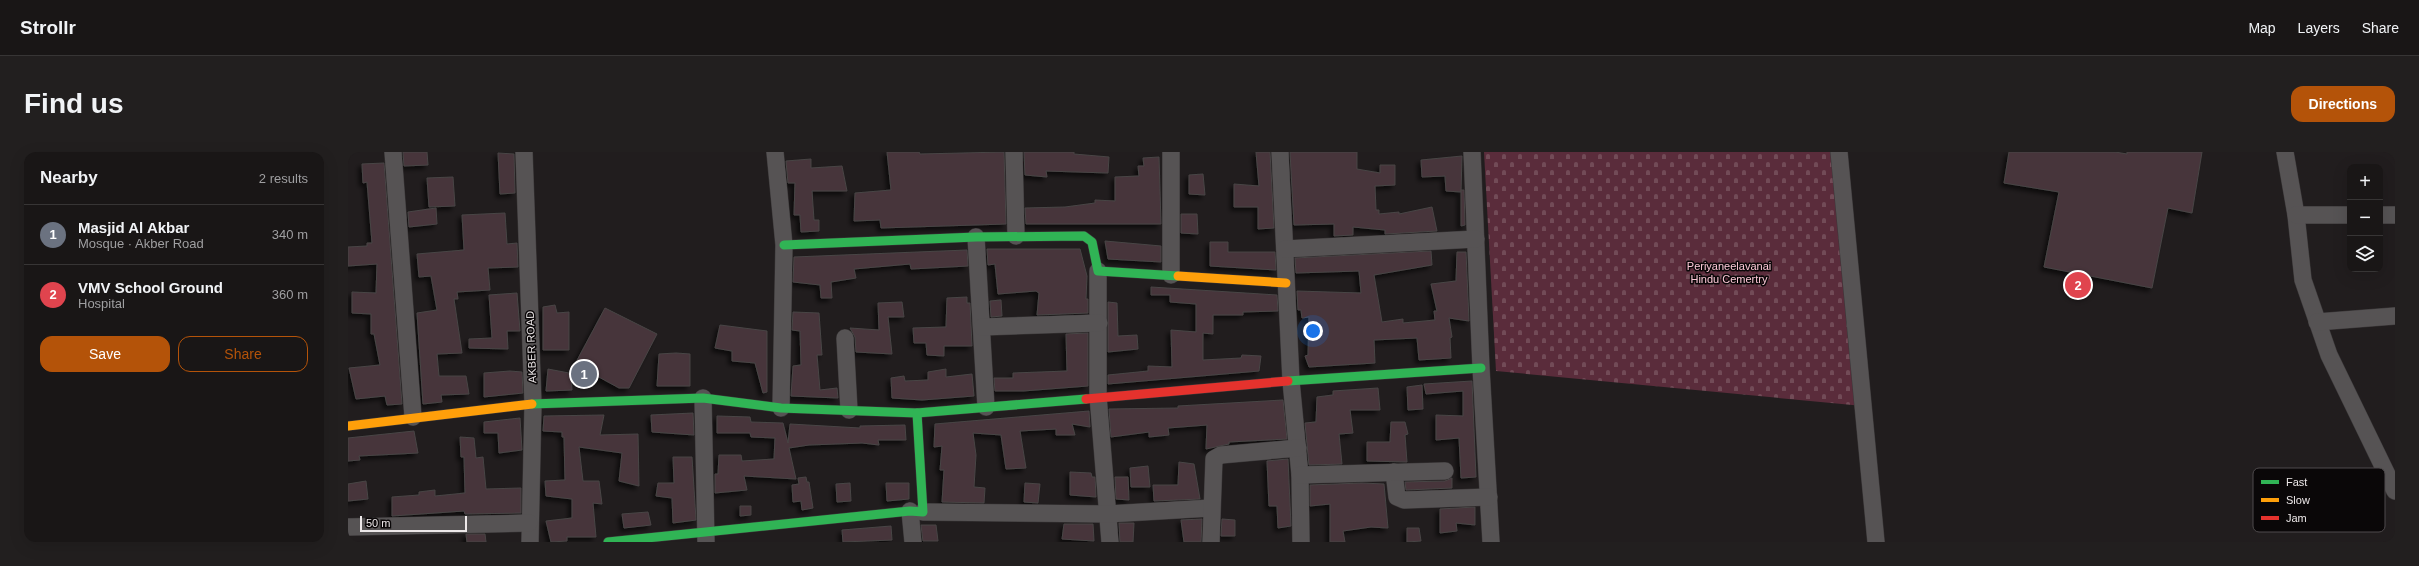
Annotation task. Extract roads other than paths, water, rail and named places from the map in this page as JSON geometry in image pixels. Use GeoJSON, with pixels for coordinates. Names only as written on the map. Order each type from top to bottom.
{"type":"FeatureCollection","features":[{"type":"Feature","properties":{"kind":"street"},"geometry":{"type":"LineString","coordinates":[[393,152],[414,417]]}},
{"type":"Feature","properties":{"kind":"street","name":"AKBER ROAD"},"geometry":{"type":"LineString","coordinates":[[524,152],[533,404],[529,523],[530,542]]}},
{"type":"Feature","properties":{"kind":"street"},"geometry":{"type":"LineString","coordinates":[[775,152],[784,245],[781,408]]}},
{"type":"Feature","properties":{"kind":"street"},"geometry":{"type":"LineString","coordinates":[[1014,152],[1016,236]]}},
{"type":"Feature","properties":{"kind":"street"},"geometry":{"type":"LineString","coordinates":[[1171,152],[1171,275]]}},
{"type":"Feature","properties":{"kind":"street"},"geometry":{"type":"LineString","coordinates":[[1280,152],[1291,381],[1300,475],[1301,542]]}},
{"type":"Feature","properties":{"kind":"street"},"geometry":{"type":"LineString","coordinates":[[1472,152],[1481,368],[1491,542]]}},
{"type":"Feature","properties":{"kind":"street"},"geometry":{"type":"LineString","coordinates":[[1839,152],[1876,542]]}},
{"type":"Feature","properties":{"kind":"street"},"geometry":{"type":"LineString","coordinates":[[2285,152],[2296,215],[2303,280],[2329,355],[2390,473],[2395,491]]}},
{"type":"Feature","properties":{"kind":"street"},"geometry":{"type":"LineString","coordinates":[[2296,215],[2347,215]]}},
{"type":"Feature","properties":{"kind":"street"},"geometry":{"type":"LineString","coordinates":[[2383,215],[2395,215]]}},
{"type":"Feature","properties":{"kind":"street"},"geometry":{"type":"LineString","coordinates":[[784,245],[1016,236],[1084,236],[1092,242],[1098,271],[1098,396],[1110,542]]}},
{"type":"Feature","properties":{"kind":"street"},"geometry":{"type":"LineString","coordinates":[[976,237],[986,407]]}},
{"type":"Feature","properties":{"kind":"street"},"geometry":{"type":"LineString","coordinates":[[1285,249],[1476,239]]}},
{"type":"Feature","properties":{"kind":"street"},"geometry":{"type":"LineString","coordinates":[[1098,271],[1286,282]]}},
{"type":"Feature","properties":{"kind":"street"},"geometry":{"type":"LineString","coordinates":[[2317,322],[2395,316]]}},
{"type":"Feature","properties":{"kind":"street"},"geometry":{"type":"LineString","coordinates":[[982,327],[1099,323]]}},
{"type":"Feature","properties":{"kind":"street"},"geometry":{"type":"LineString","coordinates":[[845,338],[849,410]]}},
{"type":"Feature","properties":{"kind":"street"},"geometry":{"type":"LineString","coordinates":[[348,426],[533,404],[703,398],[781,408],[916,413],[1098,396],[1481,368]]}},
{"type":"Feature","properties":{"kind":"street"},"geometry":{"type":"LineString","coordinates":[[703,398],[706,537]]}},
{"type":"Feature","properties":{"kind":"street"},"geometry":{"type":"LineString","coordinates":[[913,542],[916,512],[916,413]]}},
{"type":"Feature","properties":{"kind":"street"},"geometry":{"type":"LineString","coordinates":[[1211,542],[1211,508],[1214,459],[1221,455],[1298,448]]}},
{"type":"Feature","properties":{"kind":"street"},"geometry":{"type":"LineString","coordinates":[[1300,475],[1445,471]]}},
{"type":"Feature","properties":{"kind":"street"},"geometry":{"type":"LineString","coordinates":[[1394,472],[1397,497],[1404,500],[1489,497]]}},
{"type":"Feature","properties":{"kind":"street"},"geometry":{"type":"LineString","coordinates":[[608,542],[706,537],[916,512],[1108,514],[1211,508]]}},
{"type":"Feature","properties":{"kind":"street"},"geometry":{"type":"LineString","coordinates":[[348,527],[529,523]]}},
{"type":"Feature","properties":{"kind":"place","name":"VMV School Ground"},"geometry":{"type":"Point","coordinates":[2078,285]}},
{"type":"Feature","properties":{"kind":"place","name":"Masjid Al Akbar"},"geometry":{"type":"Point","coordinates":[584,374]}},
{"type":"Feature","properties":{"kind":"park label","name":"Periyaneelavanai Hindu Cemertry"},"geometry":{"type":"Point","coordinates":[1729,272]}}]}
